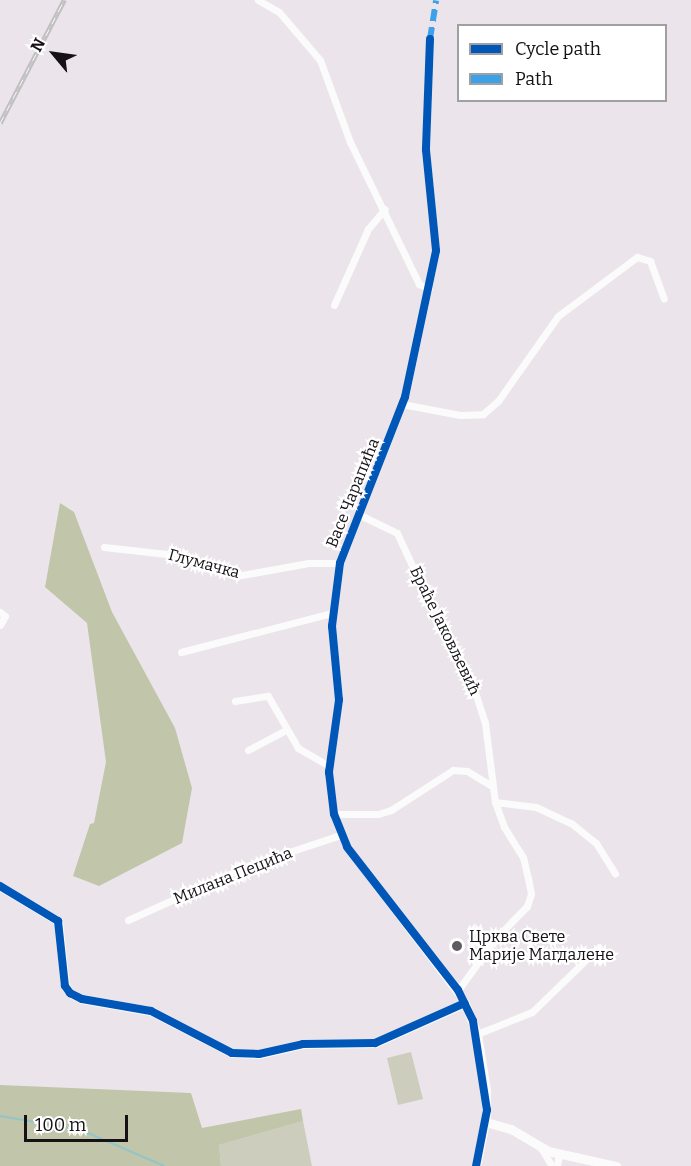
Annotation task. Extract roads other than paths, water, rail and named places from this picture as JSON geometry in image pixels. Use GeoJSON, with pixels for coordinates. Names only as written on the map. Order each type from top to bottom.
{"type":"FeatureCollection","features":[{"type":"Feature","properties":{"kind":"street"},"geometry":{"type":"LineString","coordinates":[[258,0],[279,12],[320,60],[350,142],[385,209],[419,284],[429,289]]}},
{"type":"Feature","properties":{"kind":"street","name":"Васе Чарапића"},"geometry":{"type":"LineString","coordinates":[[430,39],[426,150],[436,251],[402,404],[340,563],[332,613],[339,700],[329,766],[334,814],[340,835],[458,990],[477,1034],[486,1090],[486,1122],[476,1166]]}},
{"type":"Feature","properties":{"kind":"street"},"geometry":{"type":"LineString","coordinates":[[334,304],[368,229],[385,209]]}},
{"type":"Feature","properties":{"kind":"street"},"geometry":{"type":"LineString","coordinates":[[402,404],[460,415],[483,414],[498,401],[558,316],[637,257],[650,261],[664,299]]}},
{"type":"Feature","properties":{"kind":"street","name":"Браће Јаковљевић"},"geometry":{"type":"LineString","coordinates":[[360,515],[398,533],[433,611],[466,668],[485,723],[490,785],[495,802],[504,827],[523,857],[531,897],[458,990]]}},
{"type":"Feature","properties":{"kind":"street","name":"Глумачка"},"geometry":{"type":"LineString","coordinates":[[104,547],[176,555],[236,576],[309,563],[340,563]]}},
{"type":"Feature","properties":{"kind":"street"},"geometry":{"type":"LineString","coordinates":[[181,652],[332,613]]}},
{"type":"Feature","properties":{"kind":"street"},"geometry":{"type":"LineString","coordinates":[[235,701],[268,696],[286,730],[301,751],[329,766]]}},
{"type":"Feature","properties":{"kind":"street"},"geometry":{"type":"LineString","coordinates":[[248,750],[286,730]]}},
{"type":"Feature","properties":{"kind":"street"},"geometry":{"type":"LineString","coordinates":[[334,814],[378,814],[391,810],[453,770],[467,771],[490,785]]}},
{"type":"Feature","properties":{"kind":"street"},"geometry":{"type":"LineString","coordinates":[[495,802],[536,807],[571,823],[596,843],[615,873]]}},
{"type":"Feature","properties":{"kind":"street","name":"Милана Пецића"},"geometry":{"type":"LineString","coordinates":[[128,920],[247,866],[340,835]]}},
{"type":"Feature","properties":{"kind":"street"},"geometry":{"type":"LineString","coordinates":[[0,886],[58,921],[65,986],[69,993],[82,999],[142,1008],[232,1053],[259,1054],[303,1044],[380,1042],[465,1003]]}},
{"type":"Feature","properties":{"kind":"street"},"geometry":{"type":"LineString","coordinates":[[477,1034],[532,1011],[599,947]]}},
{"type":"Feature","properties":{"kind":"street"},"geometry":{"type":"LineString","coordinates":[[486,1122],[512,1129],[541,1148],[616,1166]]}},
{"type":"Feature","properties":{"kind":"street"},"geometry":{"type":"LineString","coordinates":[[541,1148],[552,1166]]}},
{"type":"Feature","properties":{"kind":"street"},"geometry":{"type":"LineString","coordinates":[[556,1166],[559,1154]]}},
{"type":"Feature","properties":{"kind":"waterway"},"geometry":{"type":"LineString","coordinates":[[0,1116],[81,1130],[164,1166]]}},
{"type":"Feature","properties":{"kind":"railway"},"geometry":{"type":"LineString","coordinates":[[0,123],[64,0]]}},
{"type":"Feature","properties":{"kind":"place","name":"Црква Свете Марије Магдалене"},"geometry":{"type":"Point","coordinates":[457,946]}}]}
